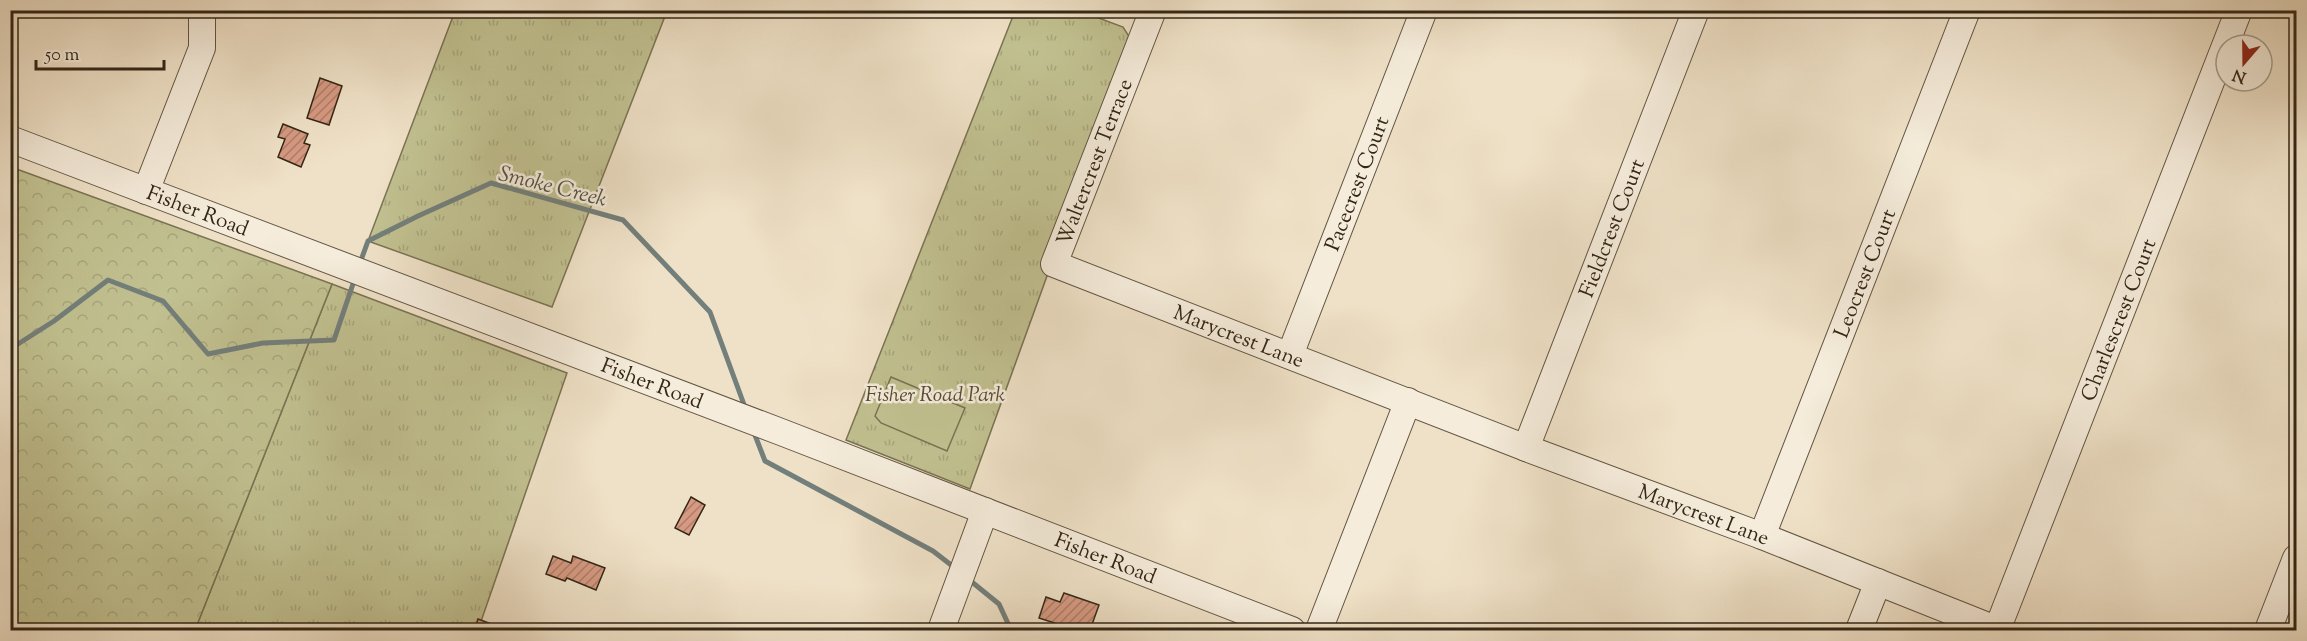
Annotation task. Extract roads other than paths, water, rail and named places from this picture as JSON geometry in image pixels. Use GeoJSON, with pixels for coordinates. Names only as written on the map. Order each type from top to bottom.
{"type":"FeatureCollection","features":[{"type":"Feature","properties":{"kind":"street"},"geometry":{"type":"LineString","coordinates":[[146,191],[202,48],[202,10]]}},
{"type":"Feature","properties":{"kind":"street","name":"Pacecrest Court"},"geometry":{"type":"LineString","coordinates":[[1290,356],[1424,10]]}},
{"type":"Feature","properties":{"kind":"street","name":"Fieldcrest Court"},"geometry":{"type":"LineString","coordinates":[[1526,448],[1696,10]]}},
{"type":"Feature","properties":{"kind":"street","name":"Leocrest Court"},"geometry":{"type":"LineString","coordinates":[[1762,536],[1967,10]]}},
{"type":"Feature","properties":{"kind":"street","name":"Charlescrest Court"},"geometry":{"type":"LineString","coordinates":[[1998,630],[2239,10]]}},
{"type":"Feature","properties":{"kind":"street","name":"Waltercrest Terrace"},"geometry":{"type":"LineString","coordinates":[[1105,284],[1054,264],[1145,13]]}},
{"type":"Feature","properties":{"kind":"street","name":"Fisher Road"},"geometry":{"type":"LineString","coordinates":[[10,140],[781,432],[1292,630]]}},
{"type":"Feature","properties":{"kind":"street","name":"Marycrest Lane"},"geometry":{"type":"LineString","coordinates":[[1105,284],[1526,448],[1762,536],[1998,630]]}},
{"type":"Feature","properties":{"kind":"street"},"geometry":{"type":"LineString","coordinates":[[1319,630],[1408,401]]}},
{"type":"Feature","properties":{"kind":"street"},"geometry":{"type":"LineString","coordinates":[[941,630],[985,512]]}},
{"type":"Feature","properties":{"kind":"street"},"geometry":{"type":"LineString","coordinates":[[2268,630],[2296,558]]}},
{"type":"Feature","properties":{"kind":"street"},"geometry":{"type":"LineString","coordinates":[[1859,630],[1878,582]]}},
{"type":"Feature","properties":{"kind":"waterway","name":"Smoke Creek"},"geometry":{"type":"LineString","coordinates":[[360,263],[368,241],[491,183],[623,220],[710,312],[746,410]]}},
{"type":"Feature","properties":{"kind":"waterway","name":"Smoke Creek"},"geometry":{"type":"LineString","coordinates":[[10,342],[18,344],[54,321],[108,280],[163,301],[208,354],[263,343],[334,340],[355,278]]}},
{"type":"Feature","properties":{"kind":"waterway","name":"Smoke Creek"},"geometry":{"type":"LineString","coordinates":[[753,430],[765,461],[933,551],[955,568]]}},
{"type":"Feature","properties":{"kind":"waterway","name":"Smoke Creek"},"geometry":{"type":"LineString","coordinates":[[967,578],[999,604],[1011,630]]}},
{"type":"Feature","properties":{"kind":"park label","name":"Fisher Road Park"},"geometry":{"type":"Point","coordinates":[935,394]}}]}
